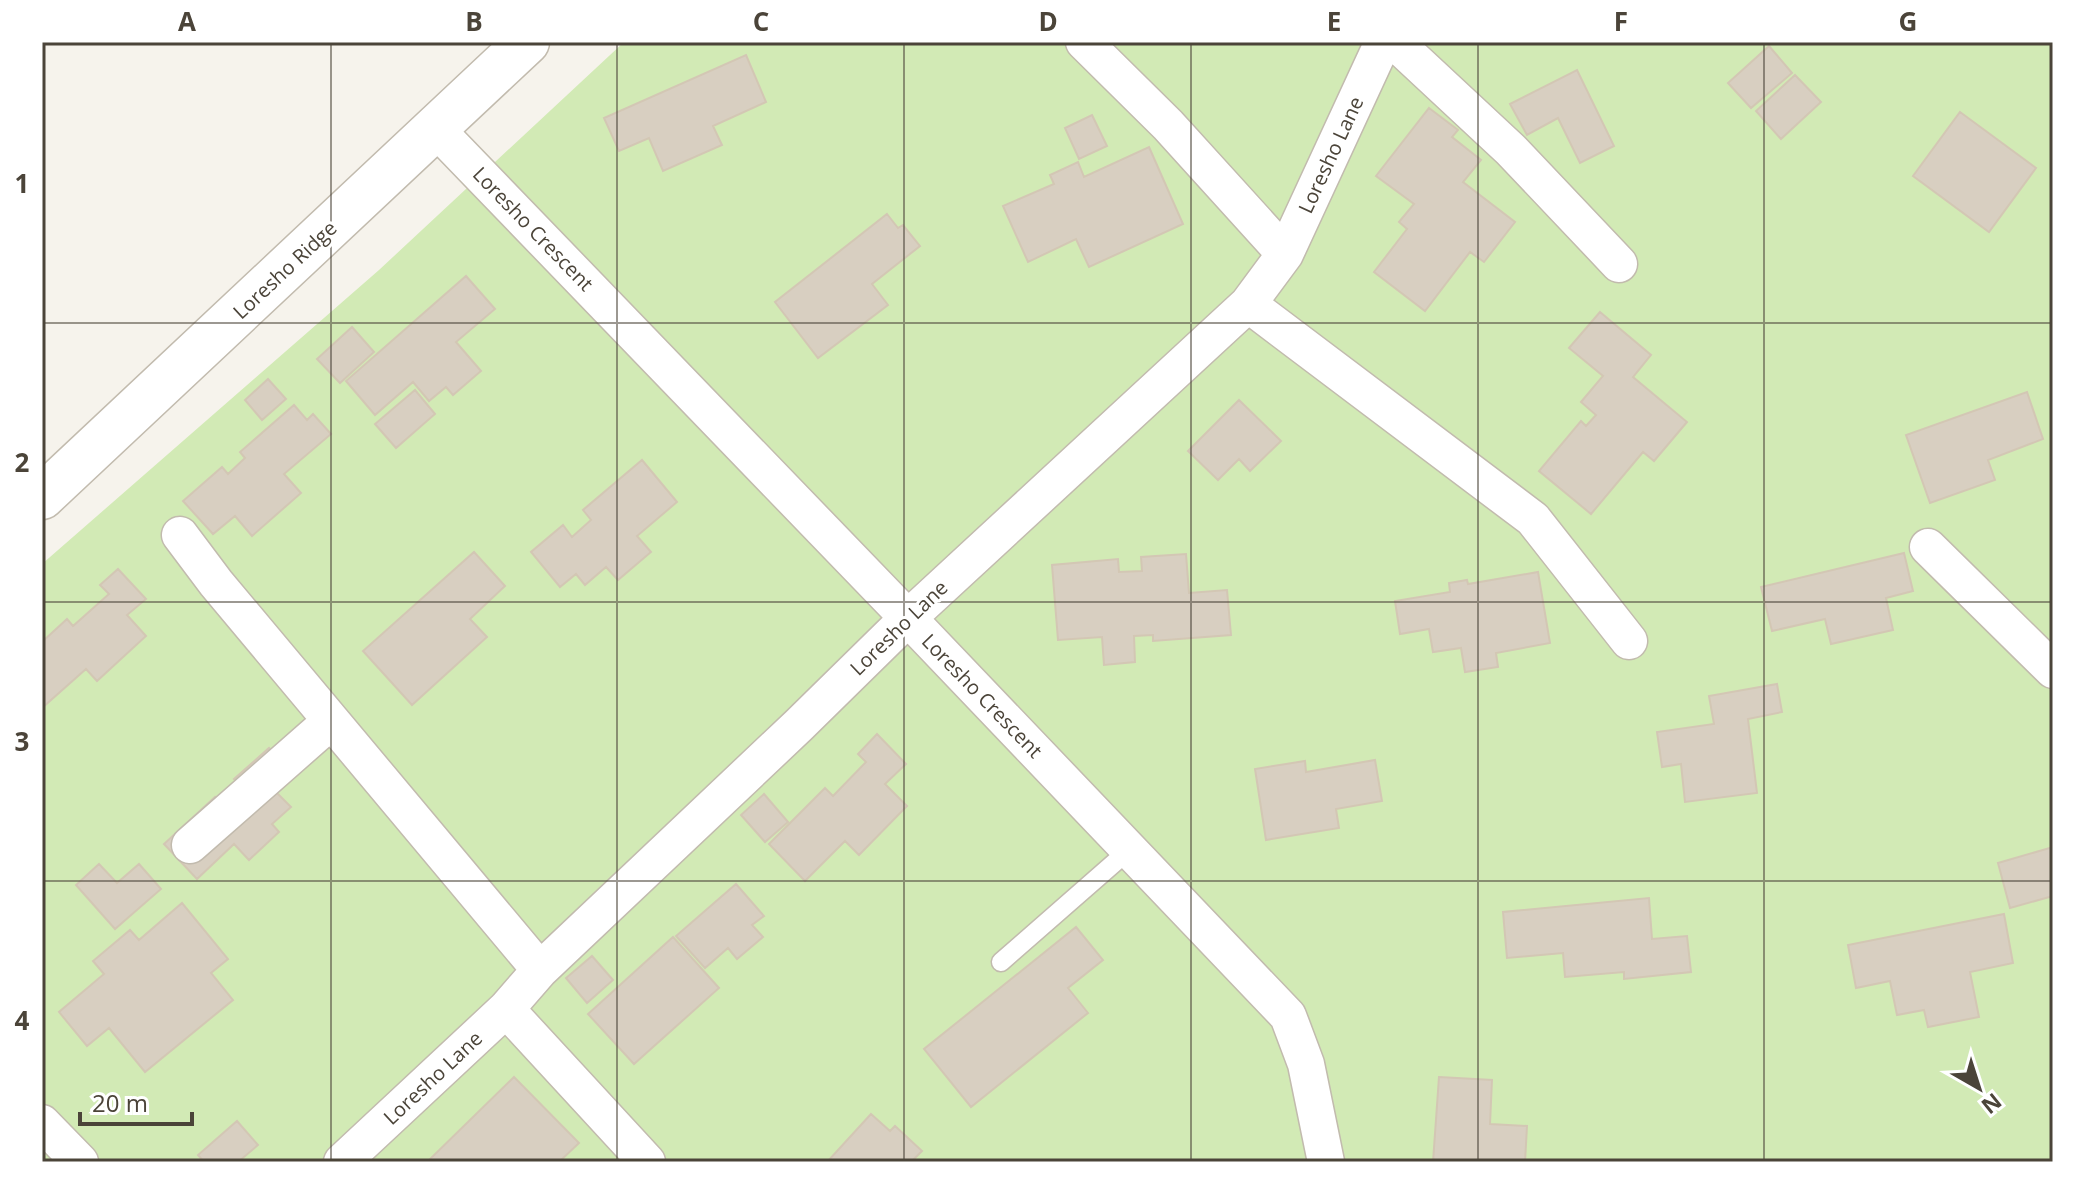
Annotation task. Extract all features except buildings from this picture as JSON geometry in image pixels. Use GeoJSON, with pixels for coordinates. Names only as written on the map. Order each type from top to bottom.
{"type":"FeatureCollection","features":[{"type":"Feature","properties":{"kind":"street","name":"Loresho Ridge"},"geometry":{"type":"LineString","coordinates":[[42,497],[527,42]]}},
{"type":"Feature","properties":{"kind":"street"},"geometry":{"type":"LineString","coordinates":[[1084,42],[1168,125],[1285,254]]}},
{"type":"Feature","properties":{"kind":"street","name":"Loresho Lane"},"geometry":{"type":"LineString","coordinates":[[342,1162],[506,1009],[540,970],[908,618],[1248,304],[1285,254],[1383,42]]}},
{"type":"Feature","properties":{"kind":"street"},"geometry":{"type":"LineString","coordinates":[[1395,42],[1511,150],[1619,264]]}},
{"type":"Feature","properties":{"kind":"street","name":"Loresho Crescent"},"geometry":{"type":"LineString","coordinates":[[436,129],[1288,1016],[1306,1064],[1326,1162]]}},
{"type":"Feature","properties":{"kind":"street"},"geometry":{"type":"LineString","coordinates":[[1248,304],[1533,519],[1629,641]]}},
{"type":"Feature","properties":{"kind":"street"},"geometry":{"type":"LineString","coordinates":[[180,535],[216,583],[540,970]]}},
{"type":"Feature","properties":{"kind":"street"},"geometry":{"type":"LineString","coordinates":[[1928,547],[2053,670]]}},
{"type":"Feature","properties":{"kind":"street"},"geometry":{"type":"LineString","coordinates":[[190,845],[331,721]]}},
{"type":"Feature","properties":{"kind":"street"},"geometry":{"type":"LineString","coordinates":[[506,1009],[647,1162]]}},
{"type":"Feature","properties":{"kind":"street"},"geometry":{"type":"LineString","coordinates":[[42,1123],[80,1162]]}},
{"type":"Feature","properties":{"kind":"lane"},"geometry":{"type":"LineString","coordinates":[[1001,962],[1129,850]]}},
{"type":"Feature","properties":{"kind":"green space"},"geometry":{"type":"Polygon","coordinates":[[[624,42],[2053,42],[2053,1162],[42,1162],[42,564],[379,270],[624,42]]]}}]}
